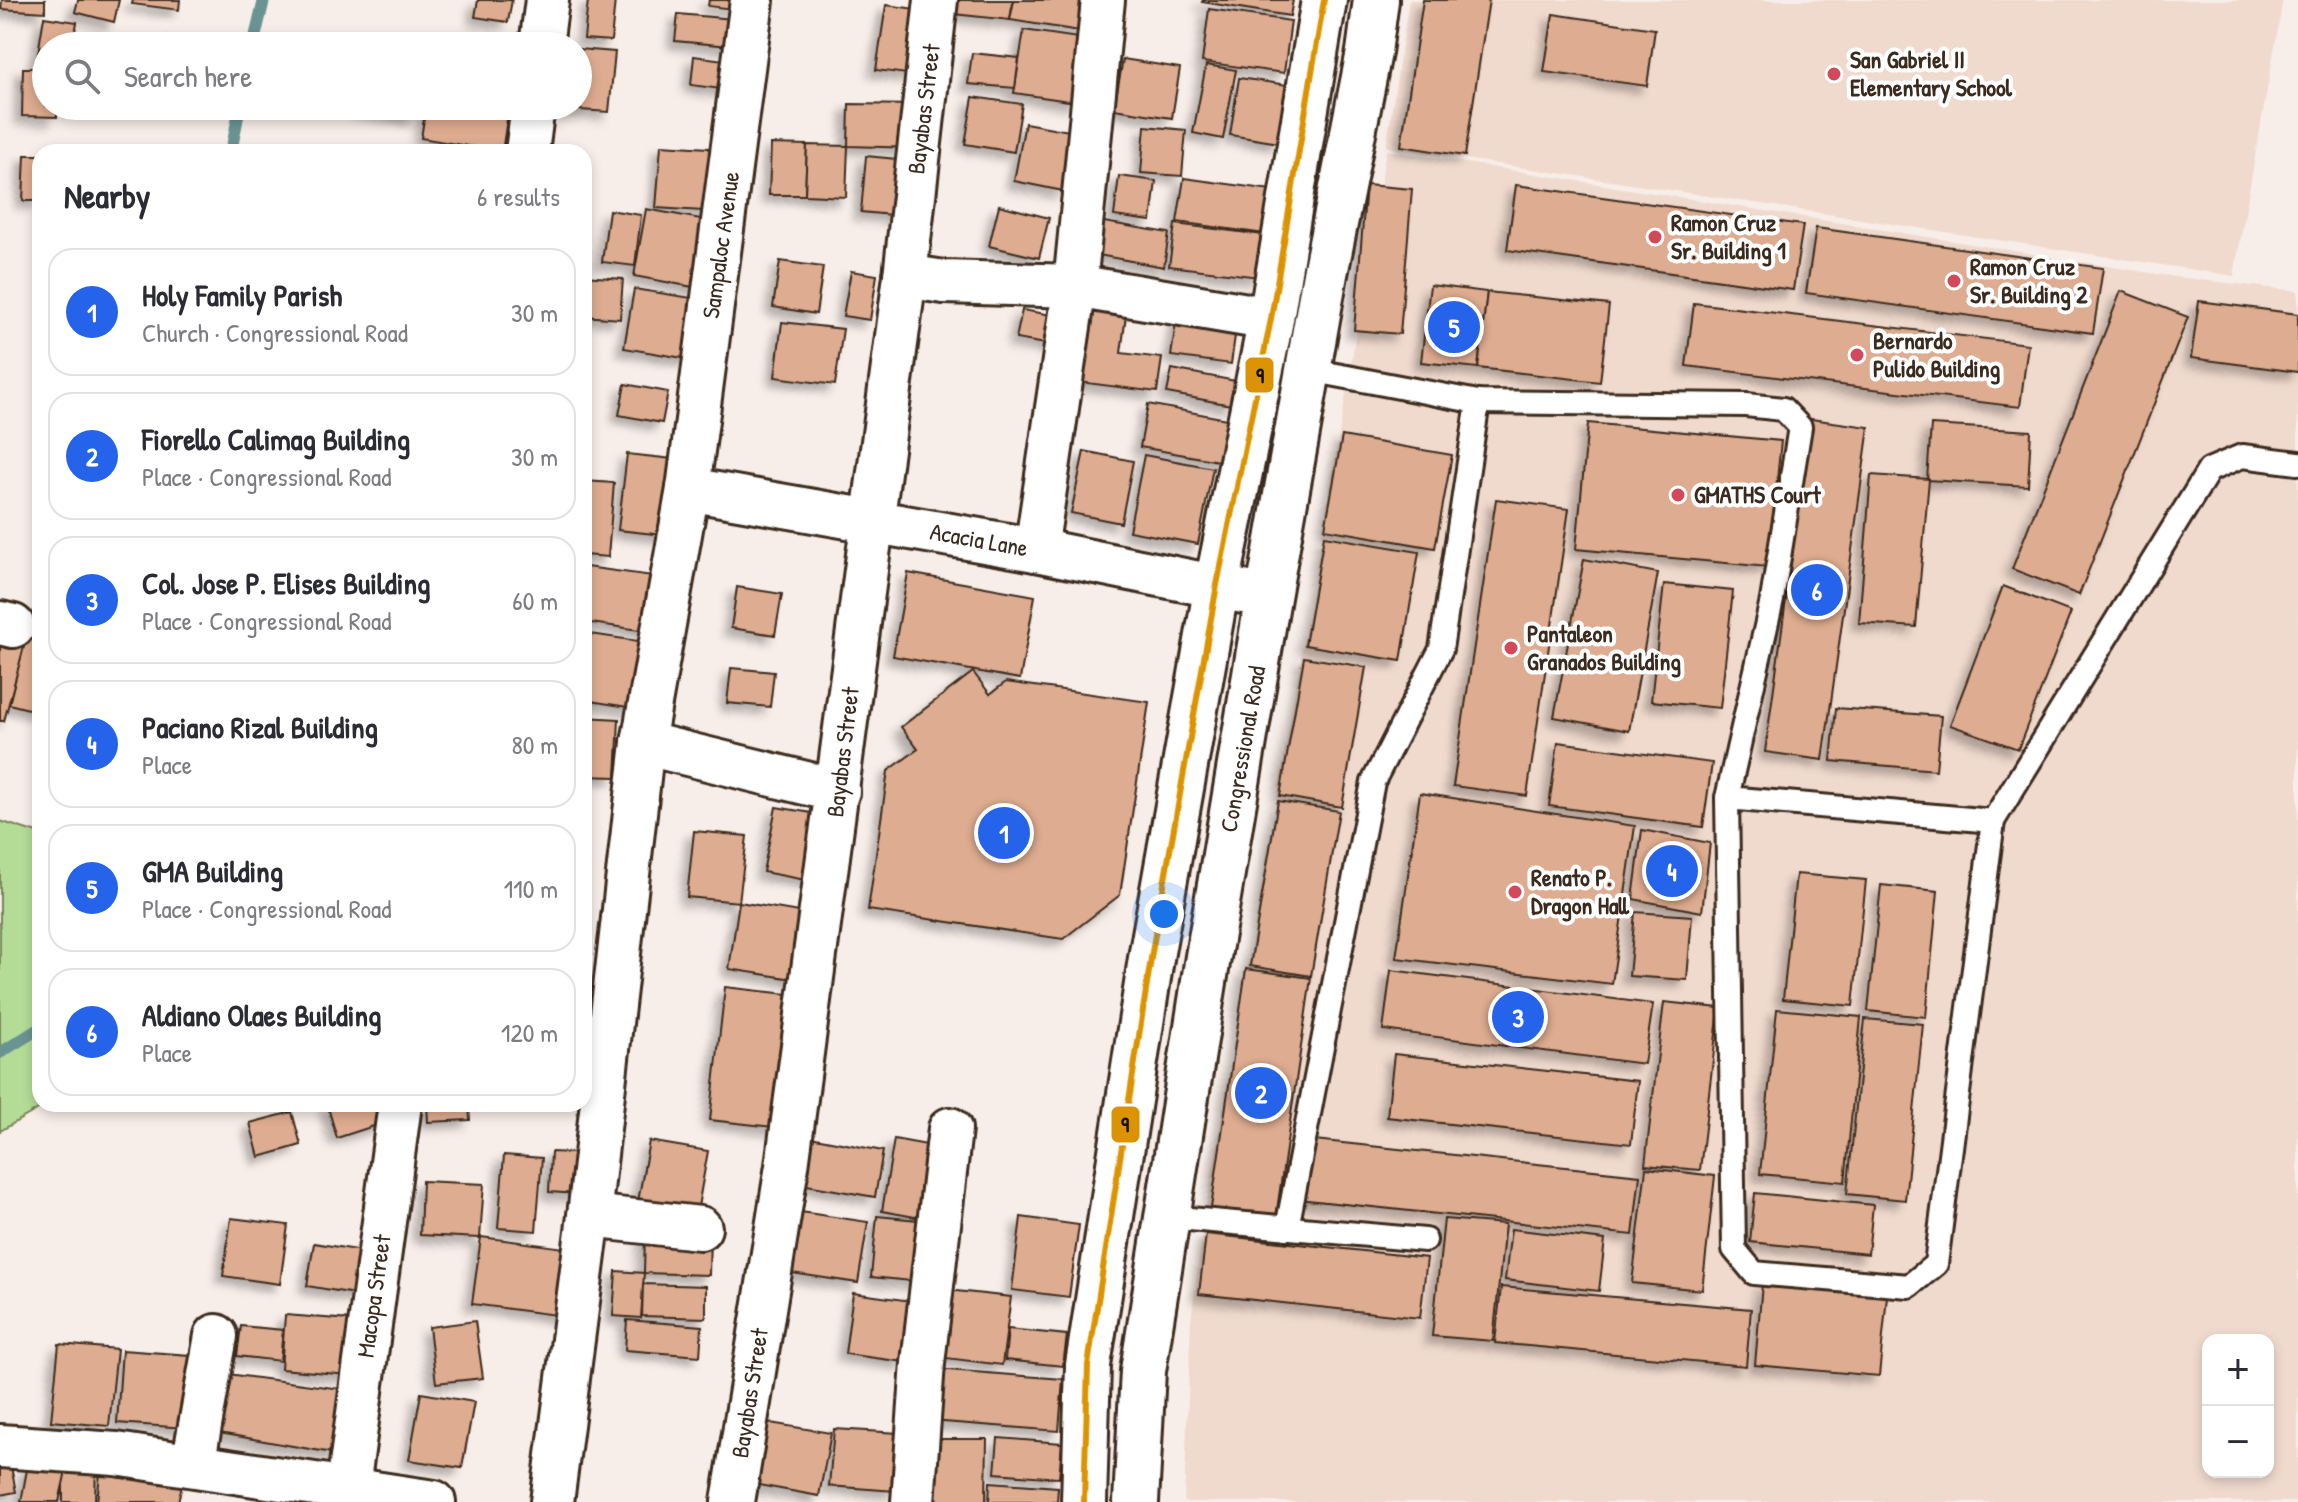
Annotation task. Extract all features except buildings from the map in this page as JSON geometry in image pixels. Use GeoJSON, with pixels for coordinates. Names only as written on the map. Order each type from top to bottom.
{"type":"FeatureCollection","features":[{"type":"Feature","properties":{"kind":"main road"},"geometry":{"type":"LineString","coordinates":[[1084,1502],[1088,1365],[1152,952],[1217,585],[1271,319],[1324,0]]}},
{"type":"Feature","properties":{"kind":"main road","name":"Congressional Road"},"geometry":{"type":"LineString","coordinates":[[1136,1502],[1143,1371],[1167,1217],[1268,597],[1376,0]]}},
{"type":"Feature","properties":{"kind":"street"},"geometry":{"type":"LineString","coordinates":[[543,32],[547,0]]}},
{"type":"Feature","properties":{"kind":"street","name":"Sampaloc Avenue"},"geometry":{"type":"LineString","coordinates":[[552,1502],[589,1216],[643,743],[688,489],[752,0]]}},
{"type":"Feature","properties":{"kind":"street","name":"Bayabas Street"},"geometry":{"type":"LineString","coordinates":[[733,1502],[787,1166],[838,791],[905,276],[936,0]]}},
{"type":"Feature","properties":{"kind":"street"},"geometry":{"type":"LineString","coordinates":[[1036,550],[1075,286],[1103,0]]}},
{"type":"Feature","properties":{"kind":"street"},"geometry":{"type":"LineString","coordinates":[[528,144],[531,120]]}},
{"type":"Feature","properties":{"kind":"street"},"geometry":{"type":"LineString","coordinates":[[905,276],[944,282],[1075,286],[1271,319]]}},
{"type":"Feature","properties":{"kind":"street","name":"Acacia Lane"},"geometry":{"type":"LineString","coordinates":[[688,489],[1036,550],[1268,597]]}},
{"type":"Feature","properties":{"kind":"street"},"geometry":{"type":"LineString","coordinates":[[643,743],[838,791]]}},
{"type":"Feature","properties":{"kind":"street","name":"Macopa Street"},"geometry":{"type":"LineString","coordinates":[[347,1495],[399,1112]]}},
{"type":"Feature","properties":{"kind":"street"},"geometry":{"type":"LineString","coordinates":[[913,1502],[923,1363],[950,1129]]}},
{"type":"Feature","properties":{"kind":"street"},"geometry":{"type":"LineString","coordinates":[[589,1216],[700,1228]]}},
{"type":"Feature","properties":{"kind":"street"},"geometry":{"type":"LineString","coordinates":[[193,1465],[216,1336]]}},
{"type":"Feature","properties":{"kind":"street"},"geometry":{"type":"LineString","coordinates":[[0,1446],[116,1454],[193,1465],[347,1495],[434,1502]]}},
{"type":"Feature","properties":{"kind":"lane"},"geometry":{"type":"LineString","coordinates":[[1310,370],[1478,402],[1746,405],[1783,409],[1800,427],[1772,600],[1727,798],[1734,1249],[1754,1273],[1909,1286],[1936,1264],[1993,821],[2209,470],[2242,456],[2298,463]]}},
{"type":"Feature","properties":{"kind":"lane"},"geometry":{"type":"LineString","coordinates":[[1287,1228],[1373,782],[1441,649],[1478,402]]}},
{"type":"Feature","properties":{"kind":"lane"},"geometry":{"type":"LineString","coordinates":[[1727,798],[1993,821]]}},
{"type":"Feature","properties":{"kind":"lane"},"geometry":{"type":"LineString","coordinates":[[1167,1217],[1425,1240]]}},
{"type":"Feature","properties":{"kind":"shaded area","name":"San Gabriel II Elementary School"},"geometry":{"type":"Polygon","coordinates":[[[1409,0],[2283,0],[2234,276],[1386,147],[1409,0]]]}},
{"type":"Feature","properties":{"kind":"shaded area"},"geometry":{"type":"Polygon","coordinates":[[[1386,150],[2176,277],[2298,291],[2298,1502],[1184,1502],[1191,1319],[1204,1220],[1386,150]]]}},
{"type":"Feature","properties":{"kind":"green space"},"geometry":{"type":"Polygon","coordinates":[[[0,821],[32,831],[33,1112],[0,1131],[0,821]]]}},
{"type":"Feature","properties":{"kind":"waterway"},"geometry":{"type":"LineString","coordinates":[[256,32],[264,0]]}},
{"type":"Feature","properties":{"kind":"waterway"},"geometry":{"type":"LineString","coordinates":[[233,144],[237,120]]}},
{"type":"Feature","properties":{"kind":"waterway"},"geometry":{"type":"LineString","coordinates":[[0,1053],[32,1033]]}},
{"type":"Feature","properties":{"kind":"transit line","name":"9"},"geometry":{"type":"LineString","coordinates":[[1084,1502],[1088,1365],[1152,952],[1217,585],[1271,319],[1324,0]]}},
{"type":"Feature","properties":{"kind":"place","name":"San Gabriel II Elementary School"},"geometry":{"type":"Point","coordinates":[1834,74]}},
{"type":"Feature","properties":{"kind":"place","name":"Ramon Cruz Sr. Building 1"},"geometry":{"type":"Point","coordinates":[1655,237]}},
{"type":"Feature","properties":{"kind":"place","name":"Ramon Cruz Sr. Building 2"},"geometry":{"type":"Point","coordinates":[1954,281]}},
{"type":"Feature","properties":{"kind":"place","name":"GMA Building"},"geometry":{"type":"Point","coordinates":[1454,327]}},
{"type":"Feature","properties":{"kind":"place","name":"Bernardo Pulido Building"},"geometry":{"type":"Point","coordinates":[1857,355]}},
{"type":"Feature","properties":{"kind":"place","name":"GMATHS Court"},"geometry":{"type":"Point","coordinates":[1678,495]}},
{"type":"Feature","properties":{"kind":"place","name":"Aldiano Olaes Building"},"geometry":{"type":"Point","coordinates":[1817,590]}},
{"type":"Feature","properties":{"kind":"place","name":"Pantaleon Granados Building"},"geometry":{"type":"Point","coordinates":[1511,648]}},
{"type":"Feature","properties":{"kind":"place","name":"Holy Family Parish"},"geometry":{"type":"Point","coordinates":[1004,833]}},
{"type":"Feature","properties":{"kind":"place","name":"Paciano Rizal Building"},"geometry":{"type":"Point","coordinates":[1672,871]}},
{"type":"Feature","properties":{"kind":"place","name":"Renato P. Dragon Hall"},"geometry":{"type":"Point","coordinates":[1515,892]}},
{"type":"Feature","properties":{"kind":"place","name":"Col. Jose P. Elises Building"},"geometry":{"type":"Point","coordinates":[1518,1017]}},
{"type":"Feature","properties":{"kind":"place","name":"Fiorello Calimag Building"},"geometry":{"type":"Point","coordinates":[1261,1093]}}]}
